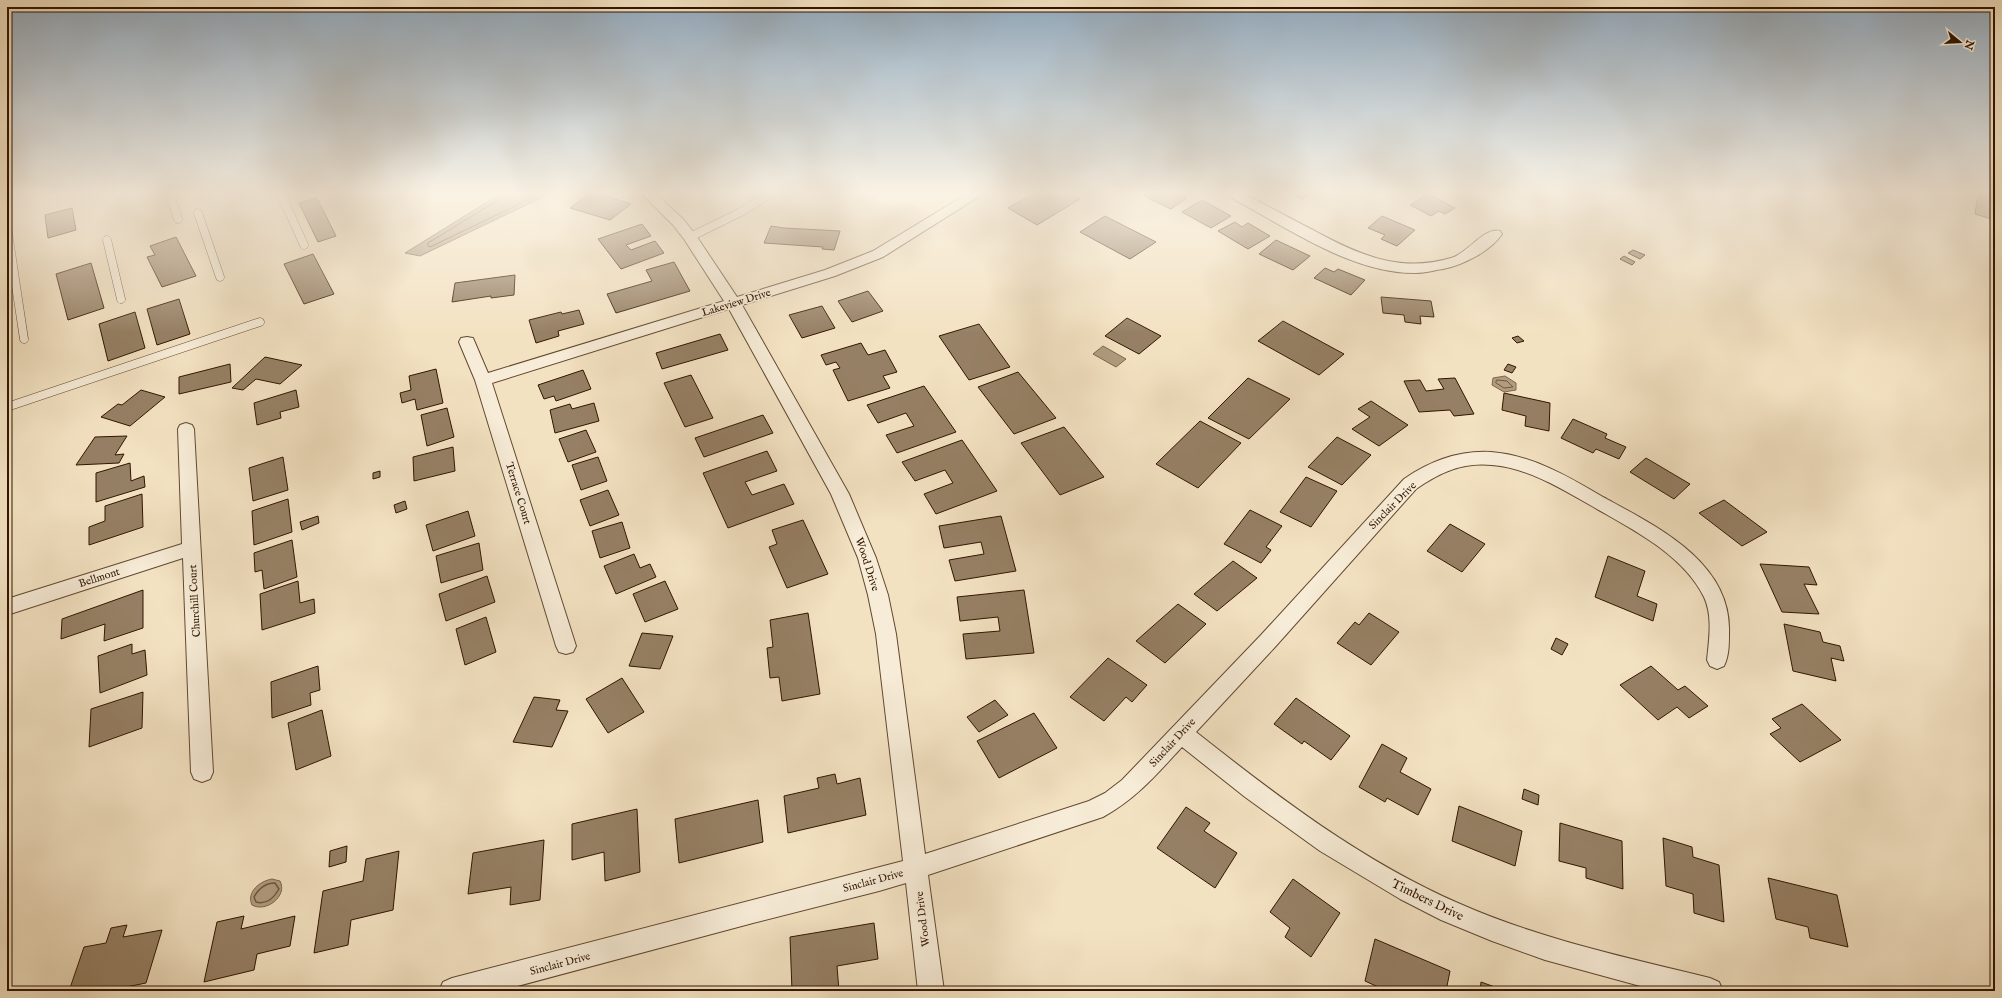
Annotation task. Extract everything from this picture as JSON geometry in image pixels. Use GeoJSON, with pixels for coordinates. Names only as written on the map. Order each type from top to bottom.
{"type":"FeatureCollection","features":[{"type":"Feature","properties":{"kind":"street","name":"Wood Drive"},"geometry":{"type":"LineString","coordinates":[[692,241],[733,303],[840,494],[867,558],[878,594],[886,634],[900,758],[916,868],[930,991]]}},
{"type":"Feature","properties":{"kind":"street","name":"Lakeview Drive"},"geometry":{"type":"LineString","coordinates":[[483,380],[830,273],[873,256],[902,241]]}},
{"type":"Feature","properties":{"kind":"street"},"geometry":{"type":"LineString","coordinates":[[1321,241],[1344,253],[1367,262],[1385,266],[1417,269],[1455,262],[1469,254],[1486,241]]}},
{"type":"Feature","properties":{"kind":"street","name":"Terrace Court"},"geometry":{"type":"LineString","coordinates":[[467,342],[483,380],[566,646]]}},
{"type":"Feature","properties":{"kind":"street","name":"Churchill Court"},"geometry":{"type":"LineString","coordinates":[[186,429],[202,772]]}},
{"type":"Feature","properties":{"kind":"street","name":"Sinclair Drive"},"geometry":{"type":"LineString","coordinates":[[452,991],[509,984],[753,911],[879,880],[1095,810],[1113,800],[1130,786],[1181,733],[1410,484],[1440,466],[1458,460],[1477,458],[1497,459],[1518,463],[1539,471],[1600,503],[1661,539],[1692,567],[1713,596],[1721,623],[1717,660]]}},
{"type":"Feature","properties":{"kind":"street","name":"Bellmont"},"geometry":{"type":"LineString","coordinates":[[7,607],[192,548]]}},
{"type":"Feature","properties":{"kind":"street","name":"Timbers Drive"},"geometry":{"type":"LineString","coordinates":[[1181,733],[1218,763],[1311,830],[1374,871],[1429,901],[1491,929],[1557,952],[1710,991]]}},
{"type":"Feature","properties":{"kind":"lane"},"geometry":{"type":"LineString","coordinates":[[9,241],[24,339]]}},
{"type":"Feature","properties":{"kind":"lane"},"geometry":{"type":"LineString","coordinates":[[107,241],[121,299]]}},
{"type":"Feature","properties":{"kind":"lane"},"geometry":{"type":"LineString","coordinates":[[207,241],[220,277]]}},
{"type":"Feature","properties":{"kind":"lane"},"geometry":{"type":"LineString","coordinates":[[302,241],[304,245]]}},
{"type":"Feature","properties":{"kind":"lane"},"geometry":{"type":"LineString","coordinates":[[7,407],[260,322]]}},
{"type":"Feature","properties":{"kind":"water"},"geometry":{"type":"Polygon","coordinates":[[[425,241],[452,241],[420,256],[405,253],[425,241]]]}},
{"type":"Feature","properties":{"kind":"water"},"geometry":{"type":"Polygon","coordinates":[[[1103,346],[1126,359],[1116,367],[1093,354],[1103,346]]]}},
{"type":"Feature","properties":{"kind":"water"},"geometry":{"type":"Polygon","coordinates":[[[1505,376],[1516,383],[1516,390],[1504,392],[1492,385],[1493,378],[1505,376]]]}},
{"type":"Feature","properties":{"kind":"water"},"geometry":{"type":"Polygon","coordinates":[[[272,879],[280,881],[282,887],[278,897],[274,902],[263,907],[252,905],[251,896],[255,888],[263,882],[272,879]]]}},
{"type":"Feature","properties":{"kind":"building"},"geometry":{"type":"Polygon","coordinates":[[[166,241],[178,241],[196,276],[162,287],[147,257],[155,255],[150,246],[166,241]]]}},
{"type":"Feature","properties":{"kind":"building"},"geometry":{"type":"Polygon","coordinates":[[[599,241],[638,241],[626,245],[631,250],[655,241],[664,253],[621,269],[599,241]]]}},
{"type":"Feature","properties":{"kind":"building"},"geometry":{"type":"Polygon","coordinates":[[[765,241],[837,241],[834,250],[822,249],[823,247],[764,243],[765,241]]]}},
{"type":"Feature","properties":{"kind":"building"},"geometry":{"type":"Polygon","coordinates":[[[1096,241],[1153,241],[1156,242],[1130,259],[1096,241]]]}},
{"type":"Feature","properties":{"kind":"building"},"geometry":{"type":"Polygon","coordinates":[[[1234,241],[1262,241],[1248,249],[1234,241]]]}},
{"type":"Feature","properties":{"kind":"building"},"geometry":{"type":"Polygon","coordinates":[[[1277,241],[1310,256],[1293,270],[1259,254],[1277,241]]]}},
{"type":"Feature","properties":{"kind":"building"},"geometry":{"type":"Polygon","coordinates":[[[1385,241],[1403,241],[1397,246],[1385,241]]]}},
{"type":"Feature","properties":{"kind":"building"},"geometry":{"type":"Polygon","coordinates":[[[1633,250],[1645,255],[1640,259],[1628,253],[1633,250]]]}},
{"type":"Feature","properties":{"kind":"building"},"geometry":{"type":"Polygon","coordinates":[[[313,254],[334,294],[304,304],[284,264],[313,254]]]}},
{"type":"Feature","properties":{"kind":"building"},"geometry":{"type":"Polygon","coordinates":[[[1624,256],[1635,262],[1632,265],[1620,259],[1624,256]]]}},
{"type":"Feature","properties":{"kind":"building"},"geometry":{"type":"Polygon","coordinates":[[[674,262],[690,291],[616,313],[607,294],[652,281],[646,270],[674,262]]]}},
{"type":"Feature","properties":{"kind":"building"},"geometry":{"type":"Polygon","coordinates":[[[91,263],[104,308],[68,320],[56,274],[91,263]]]}},
{"type":"Feature","properties":{"kind":"building"},"geometry":{"type":"Polygon","coordinates":[[[1325,268],[1334,272],[1338,269],[1365,280],[1351,295],[1314,278],[1325,268]]]}},
{"type":"Feature","properties":{"kind":"building"},"geometry":{"type":"Polygon","coordinates":[[[515,275],[514,295],[491,298],[491,296],[452,302],[455,283],[515,275]]]}},
{"type":"Feature","properties":{"kind":"building"},"geometry":{"type":"Polygon","coordinates":[[[868,291],[883,311],[852,322],[838,301],[868,291]]]}},
{"type":"Feature","properties":{"kind":"building"},"geometry":{"type":"Polygon","coordinates":[[[1381,297],[1431,301],[1434,317],[1420,316],[1421,324],[1405,322],[1404,315],[1383,313],[1381,297]]]}},
{"type":"Feature","properties":{"kind":"building"},"geometry":{"type":"Polygon","coordinates":[[[179,299],[190,334],[157,345],[147,309],[179,299]]]}},
{"type":"Feature","properties":{"kind":"building"},"geometry":{"type":"Polygon","coordinates":[[[822,306],[835,328],[802,338],[789,315],[822,306]]]}},
{"type":"Feature","properties":{"kind":"building"},"geometry":{"type":"Polygon","coordinates":[[[579,310],[584,324],[558,331],[559,336],[536,343],[529,320],[561,312],[562,314],[579,310]]]}},
{"type":"Feature","properties":{"kind":"building"},"geometry":{"type":"Polygon","coordinates":[[[135,312],[145,348],[108,361],[99,324],[135,312]]]}},
{"type":"Feature","properties":{"kind":"building"},"geometry":{"type":"Polygon","coordinates":[[[1127,318],[1161,336],[1139,354],[1105,336],[1127,318]]]}},
{"type":"Feature","properties":{"kind":"building"},"geometry":{"type":"Polygon","coordinates":[[[1283,321],[1344,354],[1319,375],[1258,341],[1283,321]]]}},
{"type":"Feature","properties":{"kind":"building"},"geometry":{"type":"Polygon","coordinates":[[[979,324],[1010,367],[969,380],[939,336],[979,324]]]}},
{"type":"Feature","properties":{"kind":"building"},"geometry":{"type":"Polygon","coordinates":[[[720,334],[728,350],[662,369],[656,353],[720,334]]]}},
{"type":"Feature","properties":{"kind":"building"},"geometry":{"type":"Polygon","coordinates":[[[1518,336],[1524,341],[1517,343],[1512,338],[1518,336]]]}},
{"type":"Feature","properties":{"kind":"building"},"geometry":{"type":"Polygon","coordinates":[[[861,343],[868,355],[885,350],[897,372],[883,376],[890,388],[848,401],[833,370],[840,368],[836,362],[826,365],[821,355],[861,343]]]}},
{"type":"Feature","properties":{"kind":"building"},"geometry":{"type":"Polygon","coordinates":[[[265,357],[302,365],[280,384],[256,379],[243,390],[232,388],[265,357]]]}},
{"type":"Feature","properties":{"kind":"building"},"geometry":{"type":"Polygon","coordinates":[[[230,364],[231,382],[179,394],[179,377],[230,364]]]}},
{"type":"Feature","properties":{"kind":"building"},"geometry":{"type":"Polygon","coordinates":[[[1508,364],[1516,367],[1512,373],[1504,370],[1508,364]]]}},
{"type":"Feature","properties":{"kind":"building"},"geometry":{"type":"Polygon","coordinates":[[[436,369],[443,403],[417,410],[415,399],[402,403],[400,393],[411,390],[409,376],[436,369]]]}},
{"type":"Feature","properties":{"kind":"building"},"geometry":{"type":"Polygon","coordinates":[[[583,370],[591,389],[556,401],[554,396],[544,399],[538,385],[583,370]]]}},
{"type":"Feature","properties":{"kind":"building"},"geometry":{"type":"Polygon","coordinates":[[[1018,372],[1056,418],[1014,434],[978,387],[1018,372]]]}},
{"type":"Feature","properties":{"kind":"building"},"geometry":{"type":"Polygon","coordinates":[[[691,375],[713,418],[685,427],[664,383],[691,375]]]}},
{"type":"Feature","properties":{"kind":"building"},"geometry":{"type":"Polygon","coordinates":[[[1248,378],[1290,399],[1249,439],[1208,418],[1248,378]]]}},
{"type":"Feature","properties":{"kind":"building"},"geometry":{"type":"Polygon","coordinates":[[[1455,378],[1474,414],[1454,416],[1450,410],[1419,412],[1404,381],[1420,380],[1426,391],[1444,389],[1438,379],[1455,378]]]}},
{"type":"Feature","properties":{"kind":"building"},"geometry":{"type":"Polygon","coordinates":[[[924,386],[956,432],[897,453],[886,435],[914,426],[906,413],[878,423],[867,405],[924,386]]]}},
{"type":"Feature","properties":{"kind":"building"},"geometry":{"type":"Polygon","coordinates":[[[141,390],[165,397],[130,426],[101,417],[118,404],[122,405],[141,390]]]}},
{"type":"Feature","properties":{"kind":"building"},"geometry":{"type":"Polygon","coordinates":[[[296,390],[299,407],[280,412],[281,418],[257,425],[254,403],[296,390]]]}},
{"type":"Feature","properties":{"kind":"building"},"geometry":{"type":"Polygon","coordinates":[[[1504,393],[1550,403],[1549,431],[1525,426],[1526,416],[1502,410],[1504,393]]]}},
{"type":"Feature","properties":{"kind":"building"},"geometry":{"type":"Polygon","coordinates":[[[1371,401],[1408,425],[1379,446],[1352,429],[1370,417],[1358,409],[1371,401]]]}},
{"type":"Feature","properties":{"kind":"building"},"geometry":{"type":"Polygon","coordinates":[[[594,403],[599,421],[555,433],[550,410],[570,404],[572,409],[594,403]]]}},
{"type":"Feature","properties":{"kind":"building"},"geometry":{"type":"Polygon","coordinates":[[[447,408],[454,437],[427,446],[421,415],[447,408]]]}},
{"type":"Feature","properties":{"kind":"building"},"geometry":{"type":"Polygon","coordinates":[[[763,415],[773,433],[704,457],[695,438],[763,415]]]}},
{"type":"Feature","properties":{"kind":"building"},"geometry":{"type":"Polygon","coordinates":[[[1573,419],[1607,434],[1605,438],[1626,447],[1619,459],[1596,449],[1593,453],[1561,438],[1573,419]]]}},
{"type":"Feature","properties":{"kind":"building"},"geometry":{"type":"Polygon","coordinates":[[[1200,421],[1241,443],[1198,488],[1156,464],[1200,421]]]}},
{"type":"Feature","properties":{"kind":"building"},"geometry":{"type":"Polygon","coordinates":[[[1064,427],[1104,477],[1060,495],[1021,443],[1064,427]]]}},
{"type":"Feature","properties":{"kind":"building"},"geometry":{"type":"Polygon","coordinates":[[[586,430],[596,452],[568,462],[559,439],[586,430]]]}},
{"type":"Feature","properties":{"kind":"building"},"geometry":{"type":"Polygon","coordinates":[[[127,436],[115,455],[124,454],[119,463],[76,465],[95,437],[127,436]]]}},
{"type":"Feature","properties":{"kind":"building"},"geometry":{"type":"Polygon","coordinates":[[[1337,437],[1371,455],[1342,485],[1308,467],[1337,437]]]}},
{"type":"Feature","properties":{"kind":"building"},"geometry":{"type":"Polygon","coordinates":[[[962,440],[997,491],[936,514],[924,494],[953,483],[945,470],[915,481],[902,462],[962,440]]]}},
{"type":"Feature","properties":{"kind":"building"},"geometry":{"type":"Polygon","coordinates":[[[453,447],[455,471],[414,481],[413,457],[453,447]]]}},
{"type":"Feature","properties":{"kind":"building"},"geometry":{"type":"Polygon","coordinates":[[[767,451],[777,471],[745,482],[752,495],[784,484],[794,504],[728,528],[703,473],[767,451]]]}},
{"type":"Feature","properties":{"kind":"building"},"geometry":{"type":"Polygon","coordinates":[[[283,457],[288,490],[253,501],[249,468],[283,457]]]}},
{"type":"Feature","properties":{"kind":"building"},"geometry":{"type":"Polygon","coordinates":[[[598,457],[607,481],[581,490],[572,465],[598,457]]]}},
{"type":"Feature","properties":{"kind":"building"},"geometry":{"type":"Polygon","coordinates":[[[1646,458],[1690,484],[1674,499],[1630,472],[1646,458]]]}},
{"type":"Feature","properties":{"kind":"building"},"geometry":{"type":"Polygon","coordinates":[[[130,463],[131,481],[144,476],[145,487],[96,502],[96,473],[130,463]]]}},
{"type":"Feature","properties":{"kind":"building"},"geometry":{"type":"Polygon","coordinates":[[[380,471],[380,477],[373,479],[373,473],[380,471]]]}},
{"type":"Feature","properties":{"kind":"building"},"geometry":{"type":"Polygon","coordinates":[[[1306,477],[1337,491],[1311,527],[1280,512],[1306,477]]]}},
{"type":"Feature","properties":{"kind":"building"},"geometry":{"type":"Polygon","coordinates":[[[608,490],[619,515],[590,526],[580,500],[608,490]]]}},
{"type":"Feature","properties":{"kind":"building"},"geometry":{"type":"Polygon","coordinates":[[[142,494],[143,527],[89,545],[89,527],[105,521],[105,506],[142,494]]]}},
{"type":"Feature","properties":{"kind":"building"},"geometry":{"type":"Polygon","coordinates":[[[288,499],[292,532],[254,545],[252,511],[288,499]]]}},
{"type":"Feature","properties":{"kind":"building"},"geometry":{"type":"Polygon","coordinates":[[[1724,500],[1767,532],[1742,546],[1699,513],[1724,500]]]}},
{"type":"Feature","properties":{"kind":"building"},"geometry":{"type":"Polygon","coordinates":[[[405,501],[407,509],[396,513],[394,505],[405,501]]]}},
{"type":"Feature","properties":{"kind":"building"},"geometry":{"type":"Polygon","coordinates":[[[1250,510],[1282,526],[1266,547],[1271,550],[1261,563],[1224,544],[1250,510]]]}},
{"type":"Feature","properties":{"kind":"building"},"geometry":{"type":"Polygon","coordinates":[[[468,511],[475,536],[433,551],[426,525],[468,511]]]}},
{"type":"Feature","properties":{"kind":"building"},"geometry":{"type":"Polygon","coordinates":[[[318,516],[319,523],[302,530],[300,522],[318,516]]]}},
{"type":"Feature","properties":{"kind":"building"},"geometry":{"type":"Polygon","coordinates":[[[1001,516],[1016,571],[955,581],[949,560],[984,554],[981,542],[944,548],[939,526],[1001,516]]]}},
{"type":"Feature","properties":{"kind":"building"},"geometry":{"type":"Polygon","coordinates":[[[803,520],[828,574],[787,588],[769,547],[777,544],[772,530],[803,520]]]}},
{"type":"Feature","properties":{"kind":"building"},"geometry":{"type":"Polygon","coordinates":[[[622,522],[630,548],[600,558],[592,531],[622,522]]]}},
{"type":"Feature","properties":{"kind":"building"},"geometry":{"type":"Polygon","coordinates":[[[1450,524],[1485,544],[1462,572],[1427,551],[1450,524]]]}},
{"type":"Feature","properties":{"kind":"building"},"geometry":{"type":"Polygon","coordinates":[[[292,540],[297,577],[264,589],[262,570],[255,572],[254,553],[292,540]]]}},
{"type":"Feature","properties":{"kind":"building"},"geometry":{"type":"Polygon","coordinates":[[[479,543],[483,570],[441,583],[436,556],[479,543]]]}},
{"type":"Feature","properties":{"kind":"building"},"geometry":{"type":"Polygon","coordinates":[[[634,554],[640,568],[650,564],[656,577],[616,594],[604,566],[634,554]]]}},
{"type":"Feature","properties":{"kind":"building"},"geometry":{"type":"Polygon","coordinates":[[[1608,556],[1645,571],[1637,596],[1657,604],[1653,621],[1595,597],[1608,556]]]}},
{"type":"Feature","properties":{"kind":"building"},"geometry":{"type":"Polygon","coordinates":[[[1233,561],[1257,578],[1217,611],[1194,594],[1233,561]]]}},
{"type":"Feature","properties":{"kind":"building"},"geometry":{"type":"Polygon","coordinates":[[[1760,564],[1809,567],[1817,585],[1804,584],[1819,614],[1782,612],[1760,564]]]}},
{"type":"Feature","properties":{"kind":"building"},"geometry":{"type":"Polygon","coordinates":[[[487,576],[495,602],[446,621],[439,594],[487,576]]]}},
{"type":"Feature","properties":{"kind":"building"},"geometry":{"type":"Polygon","coordinates":[[[298,581],[300,603],[314,599],[315,613],[262,630],[260,594],[298,581]]]}},
{"type":"Feature","properties":{"kind":"building"},"geometry":{"type":"Polygon","coordinates":[[[665,581],[678,609],[645,622],[633,594],[665,581]]]}},
{"type":"Feature","properties":{"kind":"building"},"geometry":{"type":"Polygon","coordinates":[[[143,590],[143,628],[104,641],[105,624],[61,639],[62,619],[143,590]]]}},
{"type":"Feature","properties":{"kind":"building"},"geometry":{"type":"Polygon","coordinates":[[[1024,590],[1034,653],[966,659],[963,634],[1000,631],[998,617],[960,621],[957,597],[1024,590]]]}},
{"type":"Feature","properties":{"kind":"building"},"geometry":{"type":"Polygon","coordinates":[[[1178,604],[1206,624],[1165,663],[1136,641],[1178,604]]]}},
{"type":"Feature","properties":{"kind":"building"},"geometry":{"type":"Polygon","coordinates":[[[808,613],[820,694],[782,701],[779,677],[770,678],[767,648],[773,647],[770,620],[808,613]]]}},
{"type":"Feature","properties":{"kind":"building"},"geometry":{"type":"Polygon","coordinates":[[[1369,613],[1399,632],[1371,665],[1337,643],[1355,622],[1359,625],[1369,613]]]}},
{"type":"Feature","properties":{"kind":"building"},"geometry":{"type":"Polygon","coordinates":[[[486,617],[496,652],[465,665],[456,629],[486,617]]]}},
{"type":"Feature","properties":{"kind":"building"},"geometry":{"type":"Polygon","coordinates":[[[1784,624],[1820,632],[1823,642],[1840,646],[1844,661],[1831,658],[1836,681],[1793,671],[1784,624]]]}},
{"type":"Feature","properties":{"kind":"building"},"geometry":{"type":"Polygon","coordinates":[[[642,633],[673,636],[660,669],[629,666],[642,633]]]}},
{"type":"Feature","properties":{"kind":"building"},"geometry":{"type":"Polygon","coordinates":[[[1556,638],[1568,644],[1562,655],[1551,649],[1556,638]]]}},
{"type":"Feature","properties":{"kind":"building"},"geometry":{"type":"Polygon","coordinates":[[[132,644],[132,654],[145,650],[147,675],[100,693],[98,656],[132,644]]]}},
{"type":"Feature","properties":{"kind":"building"},"geometry":{"type":"Polygon","coordinates":[[[1108,658],[1147,685],[1132,702],[1126,697],[1104,721],[1070,697],[1108,658]]]}},
{"type":"Feature","properties":{"kind":"building"},"geometry":{"type":"Polygon","coordinates":[[[318,666],[320,690],[310,693],[311,705],[272,718],[271,682],[318,666]]]}},
{"type":"Feature","properties":{"kind":"building"},"geometry":{"type":"Polygon","coordinates":[[[1651,666],[1678,690],[1685,686],[1708,706],[1689,718],[1677,707],[1658,720],[1620,685],[1651,666]]]}},
{"type":"Feature","properties":{"kind":"building"},"geometry":{"type":"Polygon","coordinates":[[[622,678],[644,712],[608,733],[586,699],[622,678]]]}},
{"type":"Feature","properties":{"kind":"building"},"geometry":{"type":"Polygon","coordinates":[[[143,692],[142,728],[89,747],[91,709],[143,692]]]}},
{"type":"Feature","properties":{"kind":"building"},"geometry":{"type":"Polygon","coordinates":[[[534,697],[560,700],[556,710],[568,711],[552,747],[513,742],[534,697]]]}},
{"type":"Feature","properties":{"kind":"building"},"geometry":{"type":"Polygon","coordinates":[[[1296,698],[1350,736],[1331,760],[1304,741],[1302,744],[1274,724],[1296,698]]]}},
{"type":"Feature","properties":{"kind":"building"},"geometry":{"type":"Polygon","coordinates":[[[995,700],[1008,715],[979,732],[967,717],[995,700]]]}},
{"type":"Feature","properties":{"kind":"building"},"geometry":{"type":"Polygon","coordinates":[[[1802,704],[1841,740],[1800,762],[1770,734],[1781,728],[1772,719],[1802,704]]]}},
{"type":"Feature","properties":{"kind":"building"},"geometry":{"type":"Polygon","coordinates":[[[322,710],[331,756],[296,770],[288,723],[322,710]]]}},
{"type":"Feature","properties":{"kind":"building"},"geometry":{"type":"Polygon","coordinates":[[[1034,713],[1057,748],[999,778],[977,741],[1034,713]]]}},
{"type":"Feature","properties":{"kind":"building"},"geometry":{"type":"Polygon","coordinates":[[[1382,744],[1407,758],[1400,772],[1431,789],[1418,815],[1387,798],[1385,802],[1359,787],[1382,744]]]}},
{"type":"Feature","properties":{"kind":"building"},"geometry":{"type":"Polygon","coordinates":[[[835,774],[837,784],[860,778],[866,815],[788,833],[784,796],[819,788],[817,778],[835,774]]]}},
{"type":"Feature","properties":{"kind":"building"},"geometry":{"type":"Polygon","coordinates":[[[1524,789],[1539,795],[1538,805],[1522,799],[1524,789]]]}},
{"type":"Feature","properties":{"kind":"building"},"geometry":{"type":"Polygon","coordinates":[[[758,800],[763,842],[679,863],[675,819],[758,800]]]}},
{"type":"Feature","properties":{"kind":"building"},"geometry":{"type":"Polygon","coordinates":[[[1459,806],[1522,831],[1515,866],[1452,841],[1459,806]]]}},
{"type":"Feature","properties":{"kind":"building"},"geometry":{"type":"Polygon","coordinates":[[[1186,807],[1210,823],[1204,831],[1237,853],[1215,888],[1157,848],[1186,807]]]}},
{"type":"Feature","properties":{"kind":"building"},"geometry":{"type":"Polygon","coordinates":[[[637,809],[640,872],[605,881],[604,852],[572,860],[572,824],[637,809]]]}},
{"type":"Feature","properties":{"kind":"building"},"geometry":{"type":"Polygon","coordinates":[[[1560,823],[1622,841],[1623,889],[1586,878],[1586,868],[1559,861],[1560,823]]]}},
{"type":"Feature","properties":{"kind":"building"},"geometry":{"type":"Polygon","coordinates":[[[1663,838],[1692,847],[1693,857],[1719,865],[1724,922],[1694,913],[1693,894],[1666,886],[1663,838]]]}},
{"type":"Feature","properties":{"kind":"building"},"geometry":{"type":"Polygon","coordinates":[[[544,840],[540,900],[510,905],[511,887],[468,894],[473,853],[544,840]]]}},
{"type":"Feature","properties":{"kind":"building"},"geometry":{"type":"Polygon","coordinates":[[[347,846],[346,862],[329,867],[330,851],[347,846]]]}},
{"type":"Feature","properties":{"kind":"building"},"geometry":{"type":"Polygon","coordinates":[[[399,851],[393,910],[351,920],[348,945],[314,953],[323,891],[363,881],[366,859],[399,851]]]}},
{"type":"Feature","properties":{"kind":"building"},"geometry":{"type":"Polygon","coordinates":[[[1768,878],[1837,895],[1848,947],[1810,938],[1808,927],[1776,919],[1768,878]]]}},
{"type":"Feature","properties":{"kind":"building"},"geometry":{"type":"Polygon","coordinates":[[[1293,879],[1340,913],[1311,957],[1285,937],[1290,928],[1270,912],[1293,879]]]}},
{"type":"Feature","properties":{"kind":"building"},"geometry":{"type":"Polygon","coordinates":[[[244,916],[241,929],[295,916],[290,946],[257,954],[254,970],[204,982],[217,922],[244,916]]]}},
{"type":"Feature","properties":{"kind":"building"},"geometry":{"type":"Polygon","coordinates":[[[874,923],[878,959],[837,966],[839,991],[792,991],[790,937],[874,923]]]}},
{"type":"Feature","properties":{"kind":"building"},"geometry":{"type":"Polygon","coordinates":[[[127,925],[123,937],[162,930],[146,983],[106,991],[69,991],[84,947],[106,943],[111,928],[127,925]]]}},
{"type":"Feature","properties":{"kind":"building"},"geometry":{"type":"Polygon","coordinates":[[[1375,939],[1450,971],[1446,991],[1387,991],[1365,981],[1375,939]]]}},
{"type":"Feature","properties":{"kind":"building"},"geometry":{"type":"Polygon","coordinates":[[[1481,982],[1506,991],[1480,991],[1481,982]]]}}]}
